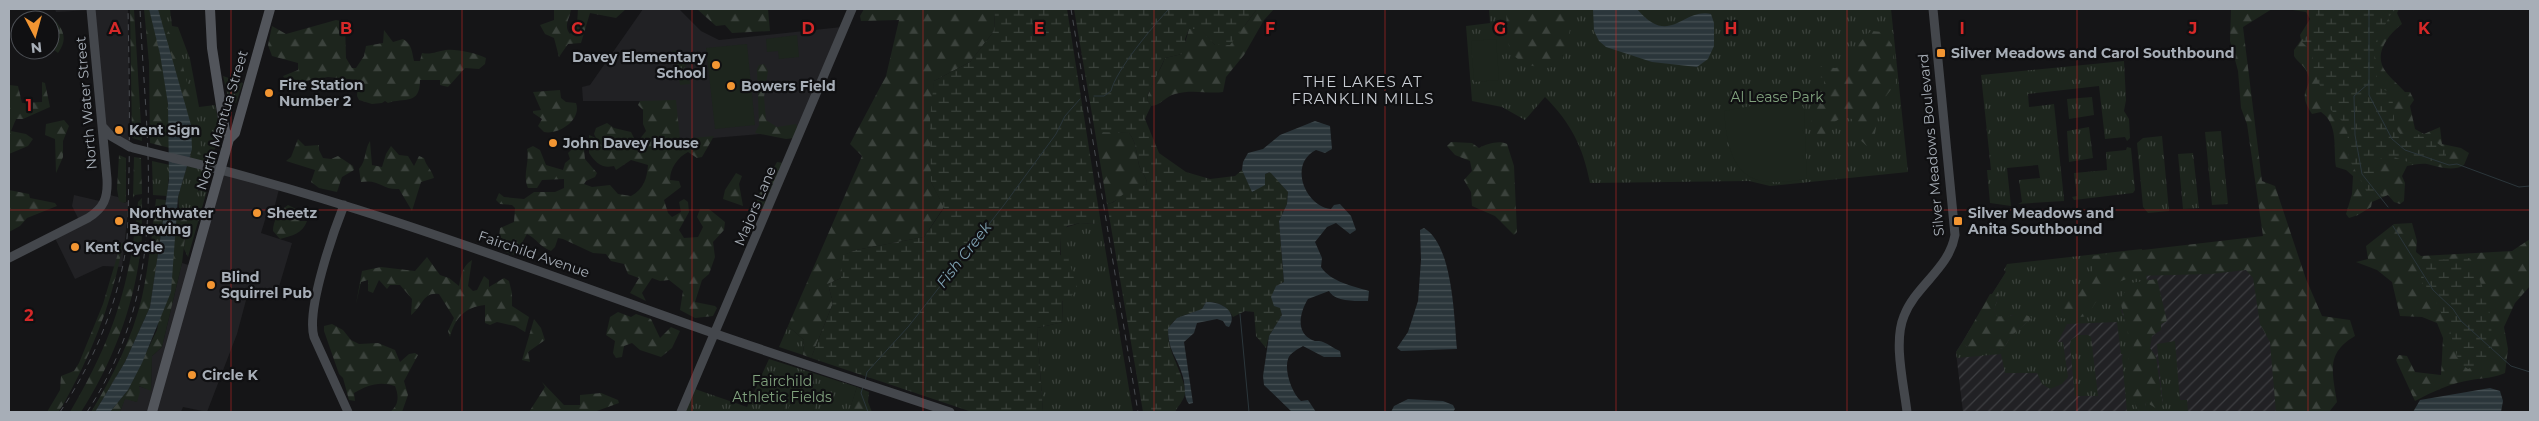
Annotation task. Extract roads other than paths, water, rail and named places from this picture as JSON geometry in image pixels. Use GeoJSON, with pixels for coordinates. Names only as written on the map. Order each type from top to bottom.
{"type":"FeatureCollection","features":[{"type":"Feature","properties":{"kind":"main road"},"geometry":{"type":"LineString","coordinates":[[210,9],[212,48],[225,130],[230,139]]}},
{"type":"Feature","properties":{"kind":"main road","name":"North Mantua Street"},"geometry":{"type":"LineString","coordinates":[[152,412],[221,168],[230,139],[235,133],[270,9]]}},
{"type":"Feature","properties":{"kind":"street","name":"North Water Street"},"geometry":{"type":"LineString","coordinates":[[9,258],[96,213],[102,206],[106,194],[102,126],[91,9]]}},
{"type":"Feature","properties":{"kind":"street","name":"Majors Lane"},"geometry":{"type":"LineString","coordinates":[[681,412],[716,334],[852,9]]}},
{"type":"Feature","properties":{"kind":"street","name":"Silver Meadows Boulevard"},"geometry":{"type":"LineString","coordinates":[[1907,412],[1900,349],[1901,323],[1910,305],[1947,258],[1955,235],[1933,9]]}},
{"type":"Feature","properties":{"kind":"street"},"geometry":{"type":"LineString","coordinates":[[102,126],[111,136],[131,148]]}},
{"type":"Feature","properties":{"kind":"street","name":"Fairchild Avenue"},"geometry":{"type":"LineString","coordinates":[[103,146],[131,148],[221,168],[344,205],[537,269],[716,334],[950,412]]}},
{"type":"Feature","properties":{"kind":"street"},"geometry":{"type":"LineString","coordinates":[[344,205],[322,276],[311,324],[314,337],[348,412]]}},
{"type":"Feature","properties":{"kind":"waterway","name":"Fish Creek"},"geometry":{"type":"LineString","coordinates":[[1094,96],[1104,96],[1111,91],[1127,60],[1169,9]]}},
{"type":"Feature","properties":{"kind":"waterway"},"geometry":{"type":"LineString","coordinates":[[2369,9],[2369,95],[2392,139],[2405,150],[2449,165],[2457,164],[2519,187],[2530,186]]}},
{"type":"Feature","properties":{"kind":"waterway"},"geometry":{"type":"LineString","coordinates":[[2368,84],[2354,96],[2355,135],[2362,174],[2388,207]]}},
{"type":"Feature","properties":{"kind":"waterway","name":"Fish Creek"},"geometry":{"type":"LineString","coordinates":[[865,381],[867,372],[908,327],[1004,205],[1056,134],[1065,116],[1080,99]]}},
{"type":"Feature","properties":{"kind":"waterway"},"geometry":{"type":"LineString","coordinates":[[2393,226],[2433,290],[2453,309],[2461,321],[2511,366],[2530,372]]}},
{"type":"Feature","properties":{"kind":"waterway"},"geometry":{"type":"LineString","coordinates":[[1240,314],[1249,412]]}},
{"type":"Feature","properties":{"kind":"waterway","name":"Fish Creek"},"geometry":{"type":"LineString","coordinates":[[863,387],[861,393],[868,412]]}},
{"type":"Feature","properties":{"kind":"railway"},"geometry":{"type":"LineString","coordinates":[[60,412],[83,374],[102,333],[117,291],[126,248],[129,151],[128,9]]}},
{"type":"Feature","properties":{"kind":"railway"},"geometry":{"type":"LineString","coordinates":[[87,412],[114,363],[132,315],[143,266],[148,216],[148,166],[140,9]]}},
{"type":"Feature","properties":{"kind":"railway"},"geometry":{"type":"LineString","coordinates":[[1071,9],[1138,412]]}},
{"type":"Feature","properties":{"kind":"place","name":"Silver Meadows and Carol Southbound"},"geometry":{"type":"Point","coordinates":[1941,53]}},
{"type":"Feature","properties":{"kind":"place","name":"Davey Elementary School"},"geometry":{"type":"Point","coordinates":[716,65]}},
{"type":"Feature","properties":{"kind":"place","name":"Bowers Field"},"geometry":{"type":"Point","coordinates":[731,86]}},
{"type":"Feature","properties":{"kind":"place","name":"Fire Station Number 2"},"geometry":{"type":"Point","coordinates":[269,93]}},
{"type":"Feature","properties":{"kind":"place","name":"Kent Sign"},"geometry":{"type":"Point","coordinates":[119,130]}},
{"type":"Feature","properties":{"kind":"place","name":"John Davey House"},"geometry":{"type":"Point","coordinates":[553,143]}},
{"type":"Feature","properties":{"kind":"place","name":"Sheetz"},"geometry":{"type":"Point","coordinates":[257,213]}},
{"type":"Feature","properties":{"kind":"place","name":"Northwater Brewing"},"geometry":{"type":"Point","coordinates":[119,221]}},
{"type":"Feature","properties":{"kind":"place","name":"Silver Meadows and Anita Southbound"},"geometry":{"type":"Point","coordinates":[1958,221]}},
{"type":"Feature","properties":{"kind":"place","name":"Kent Cycle"},"geometry":{"type":"Point","coordinates":[75,247]}},
{"type":"Feature","properties":{"kind":"place","name":"Blind Squirrel Pub"},"geometry":{"type":"Point","coordinates":[211,285]}},
{"type":"Feature","properties":{"kind":"place","name":"Circle K"},"geometry":{"type":"Point","coordinates":[192,375]}},
{"type":"Feature","properties":{"kind":"district","name":"THE LAKES AT FRANKLIN MILLS"},"geometry":{"type":"Point","coordinates":[1363,90]}},
{"type":"Feature","properties":{"kind":"park label","name":"Al Lease Park"},"geometry":{"type":"Point","coordinates":[1777,97]}},
{"type":"Feature","properties":{"kind":"park label","name":"Fairchild Athletic Fields"},"geometry":{"type":"Point","coordinates":[782,390]}}]}
